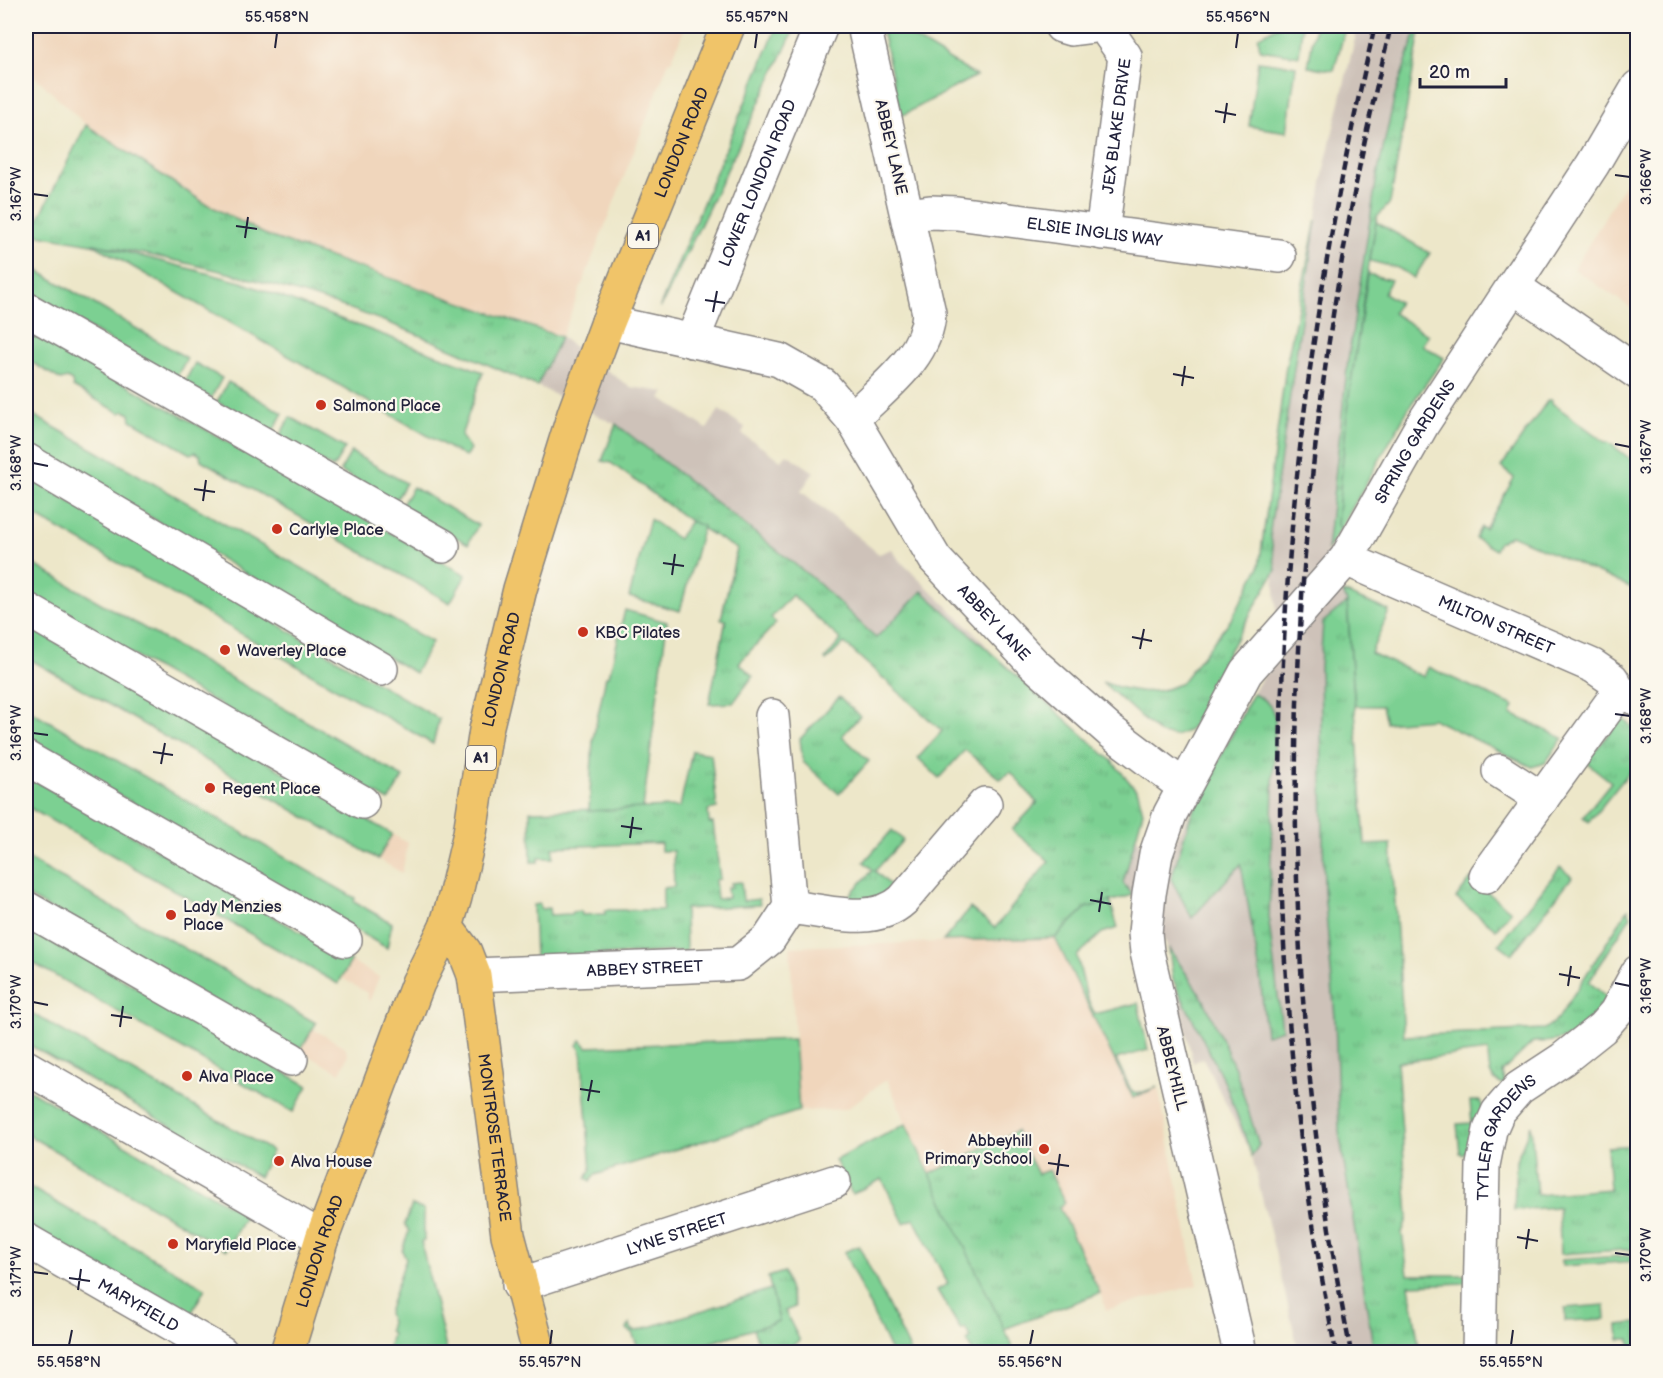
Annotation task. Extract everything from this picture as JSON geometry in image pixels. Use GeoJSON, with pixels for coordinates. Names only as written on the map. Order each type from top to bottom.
{"type":"FeatureCollection","features":[{"type":"Feature","properties":{"kind":"main road","name":"LONDON ROAD"},"geometry":{"type":"LineString","coordinates":[[287,1353],[322,1238],[418,982],[446,927],[470,833],[486,730],[520,589],[574,414],[608,322],[728,26]]}},
{"type":"Feature","properties":{"kind":"main road","name":"MONTROSE TERRACE"},"geometry":{"type":"LineString","coordinates":[[446,927],[465,952],[474,975],[508,1235],[519,1285],[539,1353]]}},
{"type":"Feature","properties":{"kind":"street","name":"LOWER LONDON ROAD"},"geometry":{"type":"LineString","coordinates":[[692,341],[821,26]]}},
{"type":"Feature","properties":{"kind":"street","name":"ABBEY LANE"},"geometry":{"type":"LineString","coordinates":[[852,418],[915,356],[928,329],[929,313],[864,26]]}},
{"type":"Feature","properties":{"kind":"street"},"geometry":{"type":"LineString","coordinates":[[1061,26],[1071,29],[1095,26]]}},
{"type":"Feature","properties":{"kind":"street","name":"JEX BLAKE DRIVE"},"geometry":{"type":"LineString","coordinates":[[1102,233],[1125,56],[1104,26]]}},
{"type":"Feature","properties":{"kind":"street","name":"SPRING GARDENS"},"geometry":{"type":"LineString","coordinates":[[1183,786],[1246,672],[1346,559],[1422,425],[1607,143],[1638,87]]}},
{"type":"Feature","properties":{"kind":"street","name":"ELSIE INGLIS WAY"},"geometry":{"type":"LineString","coordinates":[[908,215],[930,212],[957,213],[1279,256]]}},
{"type":"Feature","properties":{"kind":"street"},"geometry":{"type":"LineString","coordinates":[[1514,287],[1638,373]]}},
{"type":"Feature","properties":{"kind":"street"},"geometry":{"type":"LineString","coordinates":[[26,309],[443,546]]}},
{"type":"Feature","properties":{"kind":"street","name":"ABBEY LANE"},"geometry":{"type":"LineString","coordinates":[[608,322],[756,354],[792,365],[823,385],[852,418],[935,559],[1033,663],[1110,731],[1183,786]]}},
{"type":"Feature","properties":{"kind":"street"},"geometry":{"type":"LineString","coordinates":[[26,460],[381,669]]}},
{"type":"Feature","properties":{"kind":"street","name":"MILTON STREET"},"geometry":{"type":"LineString","coordinates":[[1346,559],[1593,666],[1612,679],[1628,696]]}},
{"type":"Feature","properties":{"kind":"street"},"geometry":{"type":"LineString","coordinates":[[26,609],[362,802]]}},
{"type":"Feature","properties":{"kind":"street"},"geometry":{"type":"LineString","coordinates":[[1486,876],[1542,799],[1628,696]]}},
{"type":"Feature","properties":{"kind":"street"},"geometry":{"type":"LineString","coordinates":[[772,716],[790,907],[868,916],[889,911],[903,900],[985,804]]}},
{"type":"Feature","properties":{"kind":"street"},"geometry":{"type":"LineString","coordinates":[[26,758],[345,940]]}},
{"type":"Feature","properties":{"kind":"street"},"geometry":{"type":"LineString","coordinates":[[1499,771],[1542,799]]}},
{"type":"Feature","properties":{"kind":"street","name":"ABBEYHILL"},"geometry":{"type":"LineString","coordinates":[[1183,786],[1156,854],[1144,933],[1155,996],[1240,1353]]}},
{"type":"Feature","properties":{"kind":"street","name":"ABBEY STREET"},"geometry":{"type":"LineString","coordinates":[[474,975],[738,964],[764,944],[790,907]]}},
{"type":"Feature","properties":{"kind":"street"},"geometry":{"type":"LineString","coordinates":[[26,908],[291,1059]]}},
{"type":"Feature","properties":{"kind":"street","name":"TYTLER GARDENS"},"geometry":{"type":"LineString","coordinates":[[1479,1353],[1483,1165],[1490,1130],[1498,1112],[1519,1088],[1563,1059],[1602,1028],[1616,1012],[1638,972]]}},
{"type":"Feature","properties":{"kind":"street"},"geometry":{"type":"LineString","coordinates":[[26,1067],[322,1238]]}},
{"type":"Feature","properties":{"kind":"street","name":"LYNE STREET"},"geometry":{"type":"LineString","coordinates":[[519,1285],[834,1182]]}},
{"type":"Feature","properties":{"kind":"street","name":"MARYFIELD"},"geometry":{"type":"LineString","coordinates":[[26,1240],[221,1353]]}},
{"type":"Feature","properties":{"kind":"shaded area"},"geometry":{"type":"Polygon","coordinates":[[[26,26],[685,26],[671,62],[669,61],[562,336],[268,236],[203,202],[86,125],[26,68],[26,26]]]}},
{"type":"Feature","properties":{"kind":"shaded area"},"geometry":{"type":"Polygon","coordinates":[[[1358,26],[1418,26],[1395,95],[1377,176],[1348,360],[1327,550],[1347,602],[1406,1352],[1299,1352],[1252,1156],[1203,1058],[1193,1063],[1166,943],[1133,895],[1012,770],[815,580],[617,425],[537,386],[561,337],[630,387],[665,392],[661,398],[707,429],[719,410],[745,427],[742,434],[781,460],[787,454],[814,472],[801,491],[879,554],[892,549],[899,560],[980,638],[1168,878],[1173,845],[1235,722],[1280,649],[1270,531],[1324,169],[1358,26]]]}},
{"type":"Feature","properties":{"kind":"shaded area"},"geometry":{"type":"Polygon","coordinates":[[[1634,168],[1638,170],[1637,312],[1574,269],[1634,168]]]}},
{"type":"Feature","properties":{"kind":"shaded area"},"geometry":{"type":"Polygon","coordinates":[[[392,834],[408,843],[402,873],[378,859],[392,834]]]}},
{"type":"Feature","properties":{"kind":"shaded area","name":"Abbeyhill Primary School"},"geometry":{"type":"Polygon","coordinates":[[[1055,938],[1133,1098],[1158,1087],[1197,1285],[1106,1310],[1100,1293],[1004,1329],[928,1175],[887,1079],[846,1109],[799,1111],[790,947],[1055,938]]]}},
{"type":"Feature","properties":{"kind":"shaded area"},"geometry":{"type":"Polygon","coordinates":[[[351,961],[379,977],[369,1002],[367,993],[342,978],[351,961]]]}},
{"type":"Feature","properties":{"kind":"shaded area"},"geometry":{"type":"Polygon","coordinates":[[[313,1029],[345,1047],[348,1056],[340,1073],[300,1051],[313,1029]]]}},
{"type":"Feature","properties":{"kind":"green space"},"geometry":{"type":"Polygon","coordinates":[[[777,26],[796,26],[661,307],[660,306],[777,26]]]}},
{"type":"Feature","properties":{"kind":"green space"},"geometry":{"type":"Polygon","coordinates":[[[881,26],[894,26],[976,76],[901,116],[881,26]]]}},
{"type":"Feature","properties":{"kind":"green space"},"geometry":{"type":"Polygon","coordinates":[[[1278,26],[1302,26],[1299,56],[1260,50],[1258,37],[1278,26]]]}},
{"type":"Feature","properties":{"kind":"green space"},"geometry":{"type":"Polygon","coordinates":[[[1315,26],[1346,26],[1334,70],[1308,67],[1315,26]]]}},
{"type":"Feature","properties":{"kind":"green space"},"geometry":{"type":"Polygon","coordinates":[[[1418,26],[1421,26],[1390,203],[1377,217],[1366,282],[1348,402],[1337,525],[1341,528],[1327,550],[1348,360],[1377,176],[1395,95],[1418,26]]]}},
{"type":"Feature","properties":{"kind":"green space"},"geometry":{"type":"Polygon","coordinates":[[[1258,61],[1296,66],[1287,132],[1249,126],[1258,61]]]}},
{"type":"Feature","properties":{"kind":"green space"},"geometry":{"type":"Polygon","coordinates":[[[86,125],[203,202],[268,236],[561,337],[537,386],[401,328],[295,291],[164,258],[31,234],[86,125]]]}},
{"type":"Feature","properties":{"kind":"green space"},"geometry":{"type":"Polygon","coordinates":[[[1316,220],[1270,531],[1276,570],[1226,656],[1199,718],[1188,731],[1175,736],[1160,734],[1102,682],[1132,690],[1153,691],[1163,690],[1182,682],[1232,618],[1259,567],[1286,366],[1316,220]]]}},
{"type":"Feature","properties":{"kind":"green space"},"geometry":{"type":"Polygon","coordinates":[[[1376,222],[1430,253],[1414,278],[1398,268],[1370,261],[1376,222]]]}},
{"type":"Feature","properties":{"kind":"green space"},"geometry":{"type":"Polygon","coordinates":[[[91,243],[241,282],[483,372],[461,436],[470,449],[465,457],[91,243]]]}},
{"type":"Feature","properties":{"kind":"green space"},"geometry":{"type":"Polygon","coordinates":[[[26,264],[187,358],[176,378],[26,293],[26,264]]]}},
{"type":"Feature","properties":{"kind":"green space"},"geometry":{"type":"Polygon","coordinates":[[[1368,274],[1391,280],[1384,293],[1399,302],[1393,313],[1428,335],[1422,345],[1444,358],[1410,406],[1341,528],[1337,525],[1348,402],[1368,274]]]}},
{"type":"Feature","properties":{"kind":"green space"},"geometry":{"type":"Polygon","coordinates":[[[26,329],[466,575],[450,603],[201,460],[200,455],[195,452],[190,454],[131,420],[130,414],[125,411],[120,413],[73,387],[72,381],[67,378],[61,380],[26,359],[26,329]]]}},
{"type":"Feature","properties":{"kind":"green space"},"geometry":{"type":"Polygon","coordinates":[[[195,363],[222,378],[211,398],[184,383],[195,363]]]}},
{"type":"Feature","properties":{"kind":"green space"},"geometry":{"type":"Polygon","coordinates":[[[228,382],[283,413],[272,433],[217,402],[228,382]]]}},
{"type":"Feature","properties":{"kind":"green space"},"geometry":{"type":"Polygon","coordinates":[[[1548,400],[1552,400],[1552,403],[1637,464],[1637,590],[1511,535],[1499,542],[1495,550],[1475,538],[1481,527],[1485,529],[1514,478],[1501,467],[1548,400]]]}},
{"type":"Feature","properties":{"kind":"green space"},"geometry":{"type":"Polygon","coordinates":[[[26,411],[432,642],[415,673],[26,444],[26,411]]]}},
{"type":"Feature","properties":{"kind":"green space"},"geometry":{"type":"Polygon","coordinates":[[[290,417],[345,448],[333,468],[279,437],[290,417]]]}},
{"type":"Feature","properties":{"kind":"green space"},"geometry":{"type":"Polygon","coordinates":[[[616,424],[815,580],[876,638],[922,591],[1112,761],[1138,792],[1143,812],[1123,883],[1133,895],[1086,908],[1055,938],[943,941],[970,908],[995,928],[1049,861],[1012,830],[1037,803],[1011,772],[1000,779],[965,750],[939,778],[918,758],[942,731],[844,643],[826,661],[825,659],[841,640],[792,595],[771,618],[776,623],[739,663],[753,676],[733,703],[709,704],[726,620],[721,619],[737,549],[690,521],[611,463],[602,461],[616,424]]]}},
{"type":"Feature","properties":{"kind":"green space"},"geometry":{"type":"Polygon","coordinates":[[[351,452],[406,483],[395,502],[340,471],[351,452]]]}},
{"type":"Feature","properties":{"kind":"green space"},"geometry":{"type":"Polygon","coordinates":[[[26,476],[439,719],[433,744],[26,510],[26,476]]]}},
{"type":"Feature","properties":{"kind":"green space"},"geometry":{"type":"Polygon","coordinates":[[[413,487],[478,525],[468,544],[401,506],[413,487]]]}},
{"type":"Feature","properties":{"kind":"green space"},"geometry":{"type":"Polygon","coordinates":[[[650,519],[678,539],[690,521],[703,526],[680,611],[629,597],[650,519]]]}},
{"type":"Feature","properties":{"kind":"green space"},"geometry":{"type":"Polygon","coordinates":[[[26,560],[403,777],[389,801],[26,594],[26,560]]]}},
{"type":"Feature","properties":{"kind":"green space"},"geometry":{"type":"Polygon","coordinates":[[[1343,592],[1389,611],[1371,653],[1424,677],[1428,667],[1514,706],[1511,714],[1563,738],[1545,763],[1532,767],[1433,719],[1386,723],[1382,706],[1355,706],[1347,602],[1343,592]]]}},
{"type":"Feature","properties":{"kind":"green space"},"geometry":{"type":"Polygon","coordinates":[[[1347,602],[1365,845],[1391,844],[1404,1036],[1544,1029],[1558,1019],[1628,909],[1631,916],[1589,982],[1608,998],[1585,1026],[1569,1037],[1548,1042],[1533,1042],[1502,1072],[1505,1085],[1495,1080],[1490,1072],[1488,1051],[1397,1062],[1408,1216],[1402,1233],[1408,1275],[1469,1275],[1469,1283],[1409,1285],[1420,1352],[1374,1352],[1339,1131],[1335,1018],[1324,890],[1320,666],[1323,622],[1347,602]]]}},
{"type":"Feature","properties":{"kind":"green space"},"geometry":{"type":"Polygon","coordinates":[[[625,610],[667,622],[643,808],[589,811],[593,739],[606,676],[609,676],[625,610]]]}},
{"type":"Feature","properties":{"kind":"green space"},"geometry":{"type":"Polygon","coordinates":[[[26,625],[392,834],[378,859],[26,657],[26,625]]]}},
{"type":"Feature","properties":{"kind":"green space"},"geometry":{"type":"Polygon","coordinates":[[[1253,694],[1267,703],[1275,718],[1269,922],[1282,1030],[1266,1035],[1259,967],[1241,864],[1192,918],[1171,879],[1191,815],[1253,694]]]}},
{"type":"Feature","properties":{"kind":"green space"},"geometry":{"type":"Polygon","coordinates":[[[839,697],[860,716],[842,736],[869,761],[839,794],[803,762],[800,739],[839,697]]]}},
{"type":"Feature","properties":{"kind":"green space"},"geometry":{"type":"Polygon","coordinates":[[[26,708],[355,898],[354,902],[392,923],[387,948],[26,742],[26,708]]]}},
{"type":"Feature","properties":{"kind":"green space"},"geometry":{"type":"Polygon","coordinates":[[[1622,718],[1637,730],[1637,763],[1589,822],[1583,817],[1611,782],[1586,762],[1622,718]]]}},
{"type":"Feature","properties":{"kind":"green space"},"geometry":{"type":"Polygon","coordinates":[[[692,751],[711,754],[717,808],[708,810],[709,823],[713,823],[720,879],[715,880],[717,899],[728,898],[727,887],[732,887],[731,883],[741,882],[743,901],[759,899],[760,905],[685,909],[686,951],[535,958],[533,905],[540,904],[540,909],[549,908],[550,915],[581,911],[582,915],[605,914],[605,910],[663,910],[663,888],[674,887],[673,851],[661,851],[661,843],[553,847],[553,858],[539,858],[538,862],[531,862],[530,811],[680,807],[692,751]]]}},
{"type":"Feature","properties":{"kind":"green space"},"geometry":{"type":"Polygon","coordinates":[[[26,775],[351,961],[338,984],[26,806],[26,775]]]}},
{"type":"Feature","properties":{"kind":"green space"},"geometry":{"type":"Polygon","coordinates":[[[892,830],[903,840],[875,871],[892,887],[874,905],[844,901],[873,870],[864,862],[892,830]]]}},
{"type":"Feature","properties":{"kind":"green space"},"geometry":{"type":"Polygon","coordinates":[[[26,858],[316,1023],[300,1051],[26,895],[26,858]]]}},
{"type":"Feature","properties":{"kind":"green space"},"geometry":{"type":"Polygon","coordinates":[[[1560,867],[1572,877],[1512,954],[1499,944],[1560,867]]]}},
{"type":"Feature","properties":{"kind":"green space"},"geometry":{"type":"Polygon","coordinates":[[[1471,879],[1511,911],[1496,929],[1456,898],[1471,879]]]}},
{"type":"Feature","properties":{"kind":"green space"},"geometry":{"type":"Polygon","coordinates":[[[1110,901],[1118,928],[1102,933],[1077,956],[1087,998],[1095,1014],[1138,1003],[1148,1050],[1116,1059],[1132,1092],[1137,1094],[1158,1087],[1133,1098],[1055,938],[1086,908],[1110,901]]]}},
{"type":"Feature","properties":{"kind":"green space"},"geometry":{"type":"Polygon","coordinates":[[[26,924],[308,1086],[293,1112],[26,959],[26,924]]]}},
{"type":"Feature","properties":{"kind":"green space"},"geometry":{"type":"Polygon","coordinates":[[[1169,948],[1204,1000],[1236,1071],[1259,1145],[1252,1156],[1226,1085],[1173,980],[1169,948]]]}},
{"type":"Feature","properties":{"kind":"green space"},"geometry":{"type":"Polygon","coordinates":[[[26,1010],[272,1151],[259,1177],[26,1043],[26,1010]]]}},
{"type":"Feature","properties":{"kind":"green space"},"geometry":{"type":"Polygon","coordinates":[[[794,1039],[799,1111],[595,1175],[590,1181],[586,1178],[591,1170],[581,1050],[577,1045],[581,1040],[587,1047],[794,1039]]]}},
{"type":"Feature","properties":{"kind":"green space"},"geometry":{"type":"Polygon","coordinates":[[[26,1088],[246,1215],[226,1250],[26,1134],[26,1088]]]}},
{"type":"Feature","properties":{"kind":"green space"},"geometry":{"type":"Polygon","coordinates":[[[1470,1101],[1480,1101],[1485,1113],[1469,1150],[1462,1154],[1460,1153],[1457,1124],[1472,1123],[1470,1101]]]}},
{"type":"Feature","properties":{"kind":"green space"},"geometry":{"type":"Polygon","coordinates":[[[906,1124],[1015,1352],[973,1352],[967,1341],[971,1338],[965,1328],[961,1330],[937,1290],[948,1284],[914,1219],[904,1223],[882,1179],[852,1194],[835,1160],[906,1124]]]}},
{"type":"Feature","properties":{"kind":"green space"},"geometry":{"type":"Polygon","coordinates":[[[1531,1125],[1537,1195],[1610,1189],[1607,1147],[1637,1145],[1637,1249],[1561,1254],[1558,1207],[1514,1210],[1516,1161],[1531,1125]]]}},
{"type":"Feature","properties":{"kind":"green space"},"geometry":{"type":"Polygon","coordinates":[[[1016,1131],[1038,1174],[1049,1170],[1065,1203],[1059,1207],[1100,1293],[1004,1329],[928,1175],[1016,1131]]]}},
{"type":"Feature","properties":{"kind":"green space"},"geometry":{"type":"Polygon","coordinates":[[[26,1185],[205,1288],[189,1318],[26,1224],[26,1185]]]}},
{"type":"Feature","properties":{"kind":"green space"},"geometry":{"type":"Polygon","coordinates":[[[412,1205],[424,1210],[424,1241],[421,1242],[447,1352],[387,1352],[392,1334],[389,1330],[391,1322],[388,1313],[406,1258],[402,1251],[409,1231],[405,1224],[412,1205]]]}},
{"type":"Feature","properties":{"kind":"green space"},"geometry":{"type":"Polygon","coordinates":[[[859,1246],[911,1352],[891,1352],[844,1252],[859,1246]]]}},
{"type":"Feature","properties":{"kind":"green space"},"geometry":{"type":"Polygon","coordinates":[[[1637,1255],[1637,1261],[1562,1266],[1562,1260],[1637,1255]]]}},
{"type":"Feature","properties":{"kind":"green space"},"geometry":{"type":"Polygon","coordinates":[[[784,1272],[795,1307],[785,1311],[800,1341],[780,1352],[762,1352],[753,1329],[779,1321],[768,1277],[784,1272]]]}},
{"type":"Feature","properties":{"kind":"green space"},"geometry":{"type":"Polygon","coordinates":[[[771,1289],[779,1321],[699,1346],[695,1352],[640,1352],[632,1333],[627,1329],[630,1324],[632,1330],[637,1331],[771,1289]]]}},
{"type":"Feature","properties":{"kind":"green space"},"geometry":{"type":"Polygon","coordinates":[[[1605,1305],[1606,1319],[1565,1321],[1565,1308],[1605,1305]]]}},
{"type":"Feature","properties":{"kind":"green space"},"geometry":{"type":"Polygon","coordinates":[[[1637,1323],[1637,1352],[1631,1352],[1630,1339],[1619,1339],[1618,1325],[1637,1323]]]}},
{"type":"Feature","properties":{"kind":"railway"},"geometry":{"type":"LineString","coordinates":[[1336,1352],[1307,1186],[1289,1019],[1281,853],[1282,687],[1293,521],[1312,356],[1339,191],[1375,26]]}},
{"type":"Feature","properties":{"kind":"railway"},"geometry":{"type":"LineString","coordinates":[[1351,1352],[1323,1187],[1305,1021],[1296,854],[1297,687],[1308,520],[1327,354],[1355,189],[1391,26]]}},
{"type":"Feature","properties":{"kind":"place","name":"Salmond Place"},"geometry":{"type":"Point","coordinates":[321,405]}},
{"type":"Feature","properties":{"kind":"place","name":"Carlyle Place"},"geometry":{"type":"Point","coordinates":[277,529]}},
{"type":"Feature","properties":{"kind":"place","name":"KBC Pilates"},"geometry":{"type":"Point","coordinates":[583,632]}},
{"type":"Feature","properties":{"kind":"place","name":"Waverley Place"},"geometry":{"type":"Point","coordinates":[225,650]}},
{"type":"Feature","properties":{"kind":"place","name":"Regent Place"},"geometry":{"type":"Point","coordinates":[210,788]}},
{"type":"Feature","properties":{"kind":"place","name":"Lady Menzies Place"},"geometry":{"type":"Point","coordinates":[171,915]}},
{"type":"Feature","properties":{"kind":"place","name":"Alva Place"},"geometry":{"type":"Point","coordinates":[187,1076]}},
{"type":"Feature","properties":{"kind":"place","name":"Abbeyhill Primary School"},"geometry":{"type":"Point","coordinates":[1044,1149]}},
{"type":"Feature","properties":{"kind":"place","name":"Alva House"},"geometry":{"type":"Point","coordinates":[279,1161]}},
{"type":"Feature","properties":{"kind":"place","name":"Maryfield Place"},"geometry":{"type":"Point","coordinates":[173,1244]}}]}
